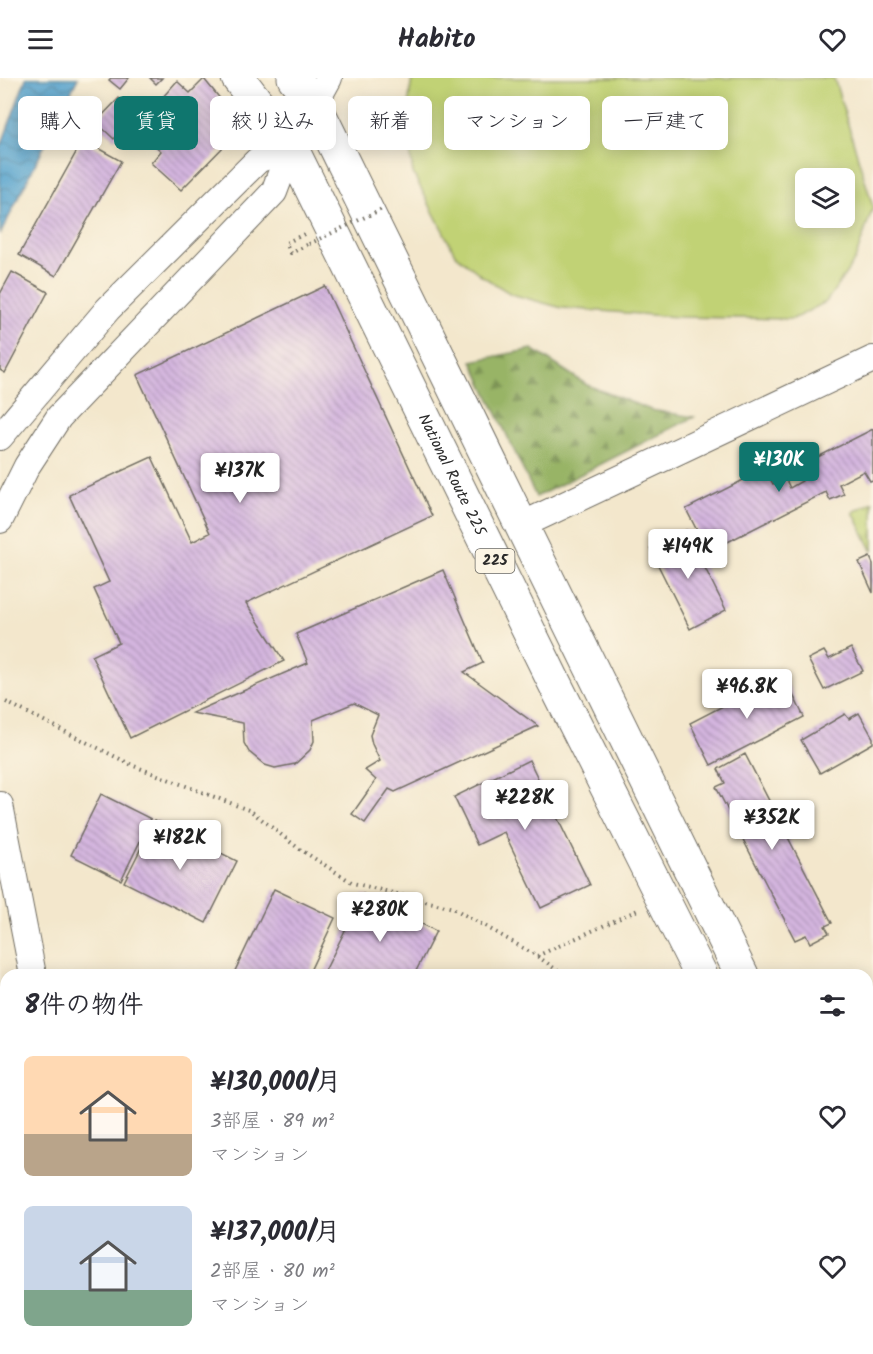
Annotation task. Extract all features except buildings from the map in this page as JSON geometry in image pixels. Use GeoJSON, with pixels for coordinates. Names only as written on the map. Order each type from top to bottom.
{"type":"FeatureCollection","features":[{"type":"Feature","properties":{"kind":"main road","name":"National Route 225"},"geometry":{"type":"LineString","coordinates":[[238,78],[252,96]]}},
{"type":"Feature","properties":{"kind":"main road","name":"225"},"geometry":{"type":"LineString","coordinates":[[294,78],[321,90],[522,525],[739,969]]}},
{"type":"Feature","properties":{"kind":"main road","name":"National Route 225"},"geometry":{"type":"LineString","coordinates":[[292,150],[698,969]]}},
{"type":"Feature","properties":{"kind":"street"},"geometry":{"type":"LineString","coordinates":[[0,437],[46,380],[116,301],[258,160],[283,150]]}},
{"type":"Feature","properties":{"kind":"street"},"geometry":{"type":"LineString","coordinates":[[0,520],[27,465],[59,417],[274,192],[290,150]]}},
{"type":"Feature","properties":{"kind":"street"},"geometry":{"type":"LineString","coordinates":[[522,525],[873,359]]}},
{"type":"Feature","properties":{"kind":"street"},"geometry":{"type":"LineString","coordinates":[[0,804],[32,969]]}},
{"type":"Feature","properties":{"kind":"path"},"geometry":{"type":"LineString","coordinates":[[306,233],[286,243],[291,253],[382,209]]}},
{"type":"Feature","properties":{"kind":"path"},"geometry":{"type":"LineString","coordinates":[[6,702],[134,766],[251,811],[298,848],[353,883],[453,908],[555,969]]}},
{"type":"Feature","properties":{"kind":"path"},"geometry":{"type":"LineString","coordinates":[[537,956],[650,904]]}},
{"type":"Feature","properties":{"kind":"green space"},"geometry":{"type":"Polygon","coordinates":[[[412,78],[834,78],[873,207],[855,260],[826,302],[793,319],[678,317],[562,308],[511,294],[482,276],[455,254],[413,173],[410,150],[432,150],[432,96],[409,96],[412,78]]]}},
{"type":"Feature","properties":{"kind":"green space"},"geometry":{"type":"Polygon","coordinates":[[[532,349],[587,385],[651,410],[694,417],[536,497],[472,361],[532,349]]]}},
{"type":"Feature","properties":{"kind":"green space"},"geometry":{"type":"Polygon","coordinates":[[[873,502],[873,552],[853,512],[873,502]]]}},
{"type":"Feature","properties":{"kind":"water"},"geometry":{"type":"Polygon","coordinates":[[[26,78],[78,78],[69,96],[19,96],[26,78]]]}},
{"type":"Feature","properties":{"kind":"water"},"geometry":{"type":"Polygon","coordinates":[[[18,100],[18,150],[42,150],[0,235],[0,149],[18,100]]]}}]}
